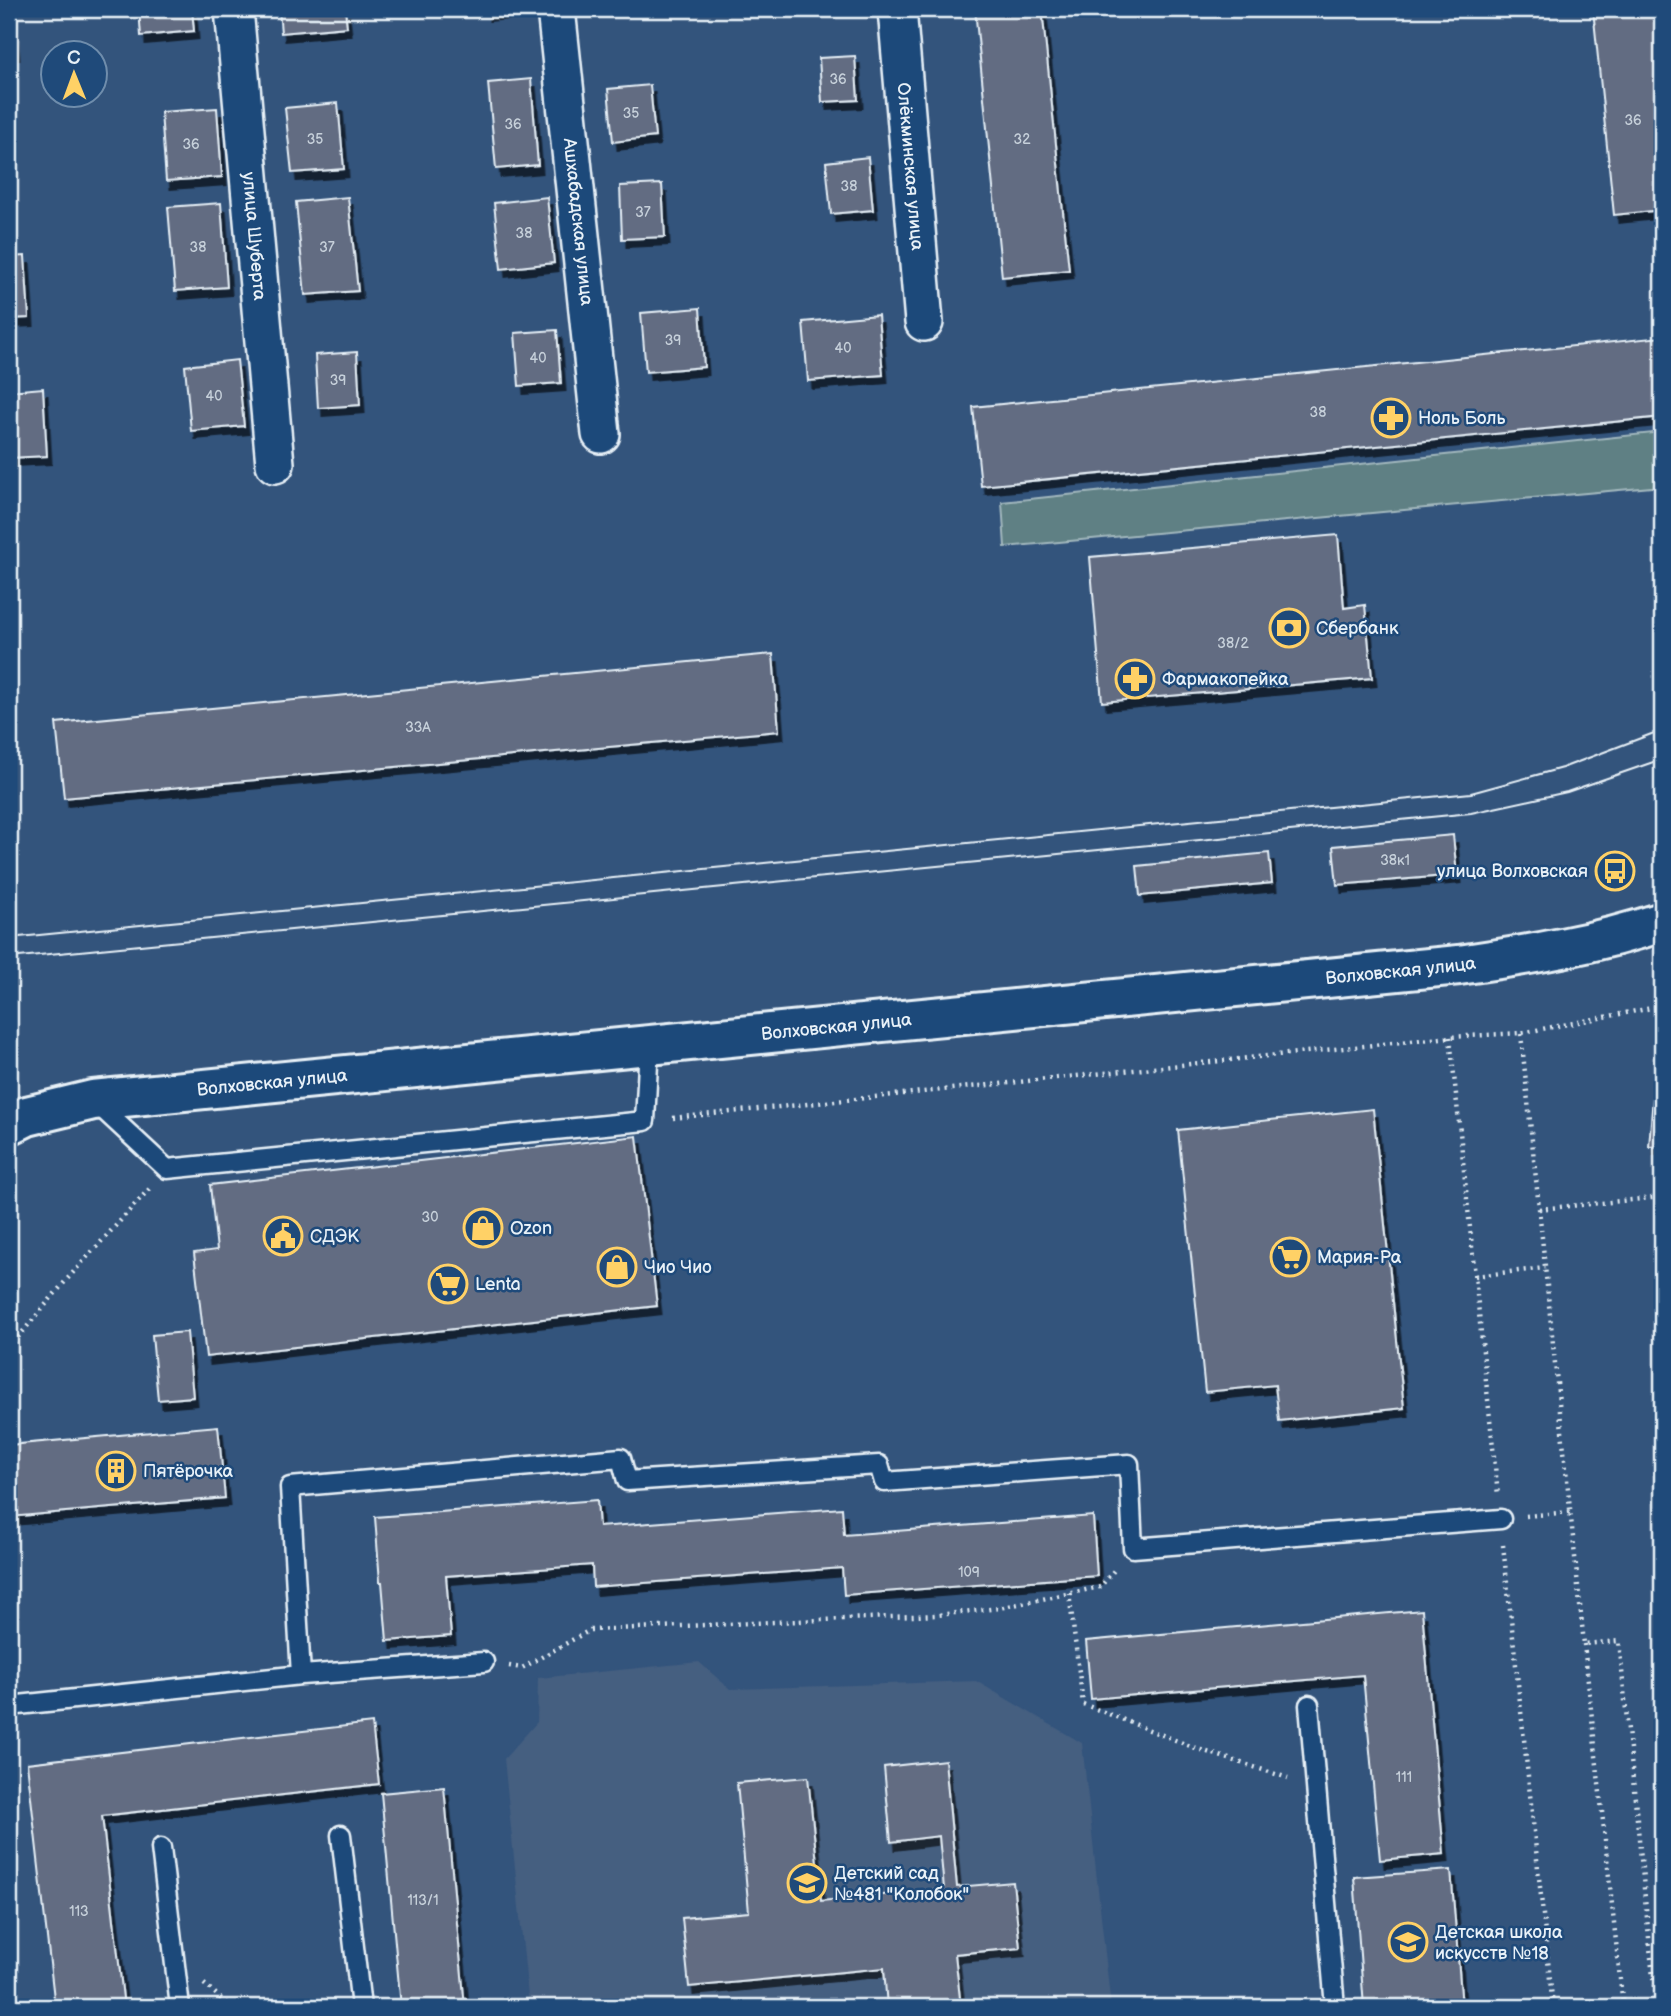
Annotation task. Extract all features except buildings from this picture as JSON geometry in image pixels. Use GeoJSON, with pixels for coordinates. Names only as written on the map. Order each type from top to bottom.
{"type":"FeatureCollection","features":[{"type":"Feature","properties":{"kind":"main road","name":"Волховская улица"},"geometry":{"type":"LineString","coordinates":[[9,1125],[27,1116],[93,1100],[1459,965],[1547,952],[1633,932],[1662,922]]}},
{"type":"Feature","properties":{"kind":"street","name":"улица Шуберта"},"geometry":{"type":"LineString","coordinates":[[234,9],[275,464]]}},
{"type":"Feature","properties":{"kind":"street","name":"Ашхабадская улица"},"geometry":{"type":"LineString","coordinates":[[556,9],[601,434]]}},
{"type":"Feature","properties":{"kind":"street","name":"Олёкминская улица"},"geometry":{"type":"LineString","coordinates":[[897,9],[923,322]]}},
{"type":"Feature","properties":{"kind":"lane"},"geometry":{"type":"LineString","coordinates":[[93,1100],[167,1169],[645,1121],[649,1045]]}},
{"type":"Feature","properties":{"kind":"lane"},"geometry":{"type":"LineString","coordinates":[[301,1675],[290,1487],[621,1458],[627,1481],[879,1465],[884,1482],[1129,1464],[1133,1548],[1501,1519]]}},
{"type":"Feature","properties":{"kind":"lane"},"geometry":{"type":"LineString","coordinates":[[9,1706],[301,1675],[484,1662]]}},
{"type":"Feature","properties":{"kind":"lane"},"geometry":{"type":"LineString","coordinates":[[1309,1705],[1335,2007]]}},
{"type":"Feature","properties":{"kind":"lane"},"geometry":{"type":"LineString","coordinates":[[341,1835],[360,2007]]}},
{"type":"Feature","properties":{"kind":"lane"},"geometry":{"type":"LineString","coordinates":[[161,1848],[180,2007]]}},
{"type":"Feature","properties":{"kind":"path"},"geometry":{"type":"LineString","coordinates":[[645,1121],[1450,1037],[1521,1033],[1662,1006]]}},
{"type":"Feature","properties":{"kind":"path"},"geometry":{"type":"LineString","coordinates":[[1521,1033],[1623,2007]]}},
{"type":"Feature","properties":{"kind":"path"},"geometry":{"type":"LineString","coordinates":[[9,1348],[167,1169]]}},
{"type":"Feature","properties":{"kind":"path"},"geometry":{"type":"LineString","coordinates":[[1539,1209],[1662,1197]]}},
{"type":"Feature","properties":{"kind":"path"},"geometry":{"type":"LineString","coordinates":[[1475,1276],[1545,1268]]}},
{"type":"Feature","properties":{"kind":"path"},"geometry":{"type":"LineString","coordinates":[[1501,1519],[1570,1512]]}},
{"type":"Feature","properties":{"kind":"path"},"geometry":{"type":"LineString","coordinates":[[484,1662],[522,1668],[590,1630],[937,1615],[999,1608],[1100,1587],[1133,1548]]}},
{"type":"Feature","properties":{"kind":"path"},"geometry":{"type":"LineString","coordinates":[[1069,1593],[1083,1704],[1198,1749],[1316,1787]]}},
{"type":"Feature","properties":{"kind":"path"},"geometry":{"type":"LineString","coordinates":[[1584,1644],[1619,1641],[1656,2007]]}},
{"type":"Feature","properties":{"kind":"shaded area","name":"Детский сад №481 \"Колобок\""},"geometry":{"type":"Polygon","coordinates":[[[699,1662],[730,1689],[976,1681],[1082,1743],[1111,2007],[529,2007],[504,1759],[537,1722],[538,1678],[699,1662]]]}},
{"type":"Feature","properties":{"kind":"green space"},"geometry":{"type":"Polygon","coordinates":[[[1662,432],[1662,486],[1005,547],[1002,502],[1662,432]]]}},
{"type":"Feature","properties":{"kind":"tram line"},"geometry":{"type":"LineString","coordinates":[[9,938],[1471,793],[1562,768],[1662,730]]}},
{"type":"Feature","properties":{"kind":"tram line"},"geometry":{"type":"LineString","coordinates":[[9,958],[1471,813],[1567,792],[1662,759]]}},
{"type":"Feature","properties":{"kind":"place","name":"Ноль Боль"},"geometry":{"type":"Point","coordinates":[1391,418]}},
{"type":"Feature","properties":{"kind":"place","name":"Сбербанк"},"geometry":{"type":"Point","coordinates":[1289,628]}},
{"type":"Feature","properties":{"kind":"place","name":"Фармакопейка"},"geometry":{"type":"Point","coordinates":[1135,679]}},
{"type":"Feature","properties":{"kind":"place","name":"улица Волховская"},"geometry":{"type":"Point","coordinates":[1615,871]}},
{"type":"Feature","properties":{"kind":"place","name":"Ozon"},"geometry":{"type":"Point","coordinates":[483,1228]}},
{"type":"Feature","properties":{"kind":"place","name":"СДЭК"},"geometry":{"type":"Point","coordinates":[283,1236]}},
{"type":"Feature","properties":{"kind":"place","name":"Мария-Ра"},"geometry":{"type":"Point","coordinates":[1290,1257]}},
{"type":"Feature","properties":{"kind":"place","name":"Чио Чио"},"geometry":{"type":"Point","coordinates":[617,1267]}},
{"type":"Feature","properties":{"kind":"place","name":"Lenta"},"geometry":{"type":"Point","coordinates":[448,1284]}},
{"type":"Feature","properties":{"kind":"place","name":"Пятёрочка"},"geometry":{"type":"Point","coordinates":[116,1471]}},
{"type":"Feature","properties":{"kind":"place","name":"Детский сад №481 \"Колобок\""},"geometry":{"type":"Point","coordinates":[807,1883]}},
{"type":"Feature","properties":{"kind":"place","name":"Детская школа искусств №18"},"geometry":{"type":"Point","coordinates":[1408,1942]}}]}
